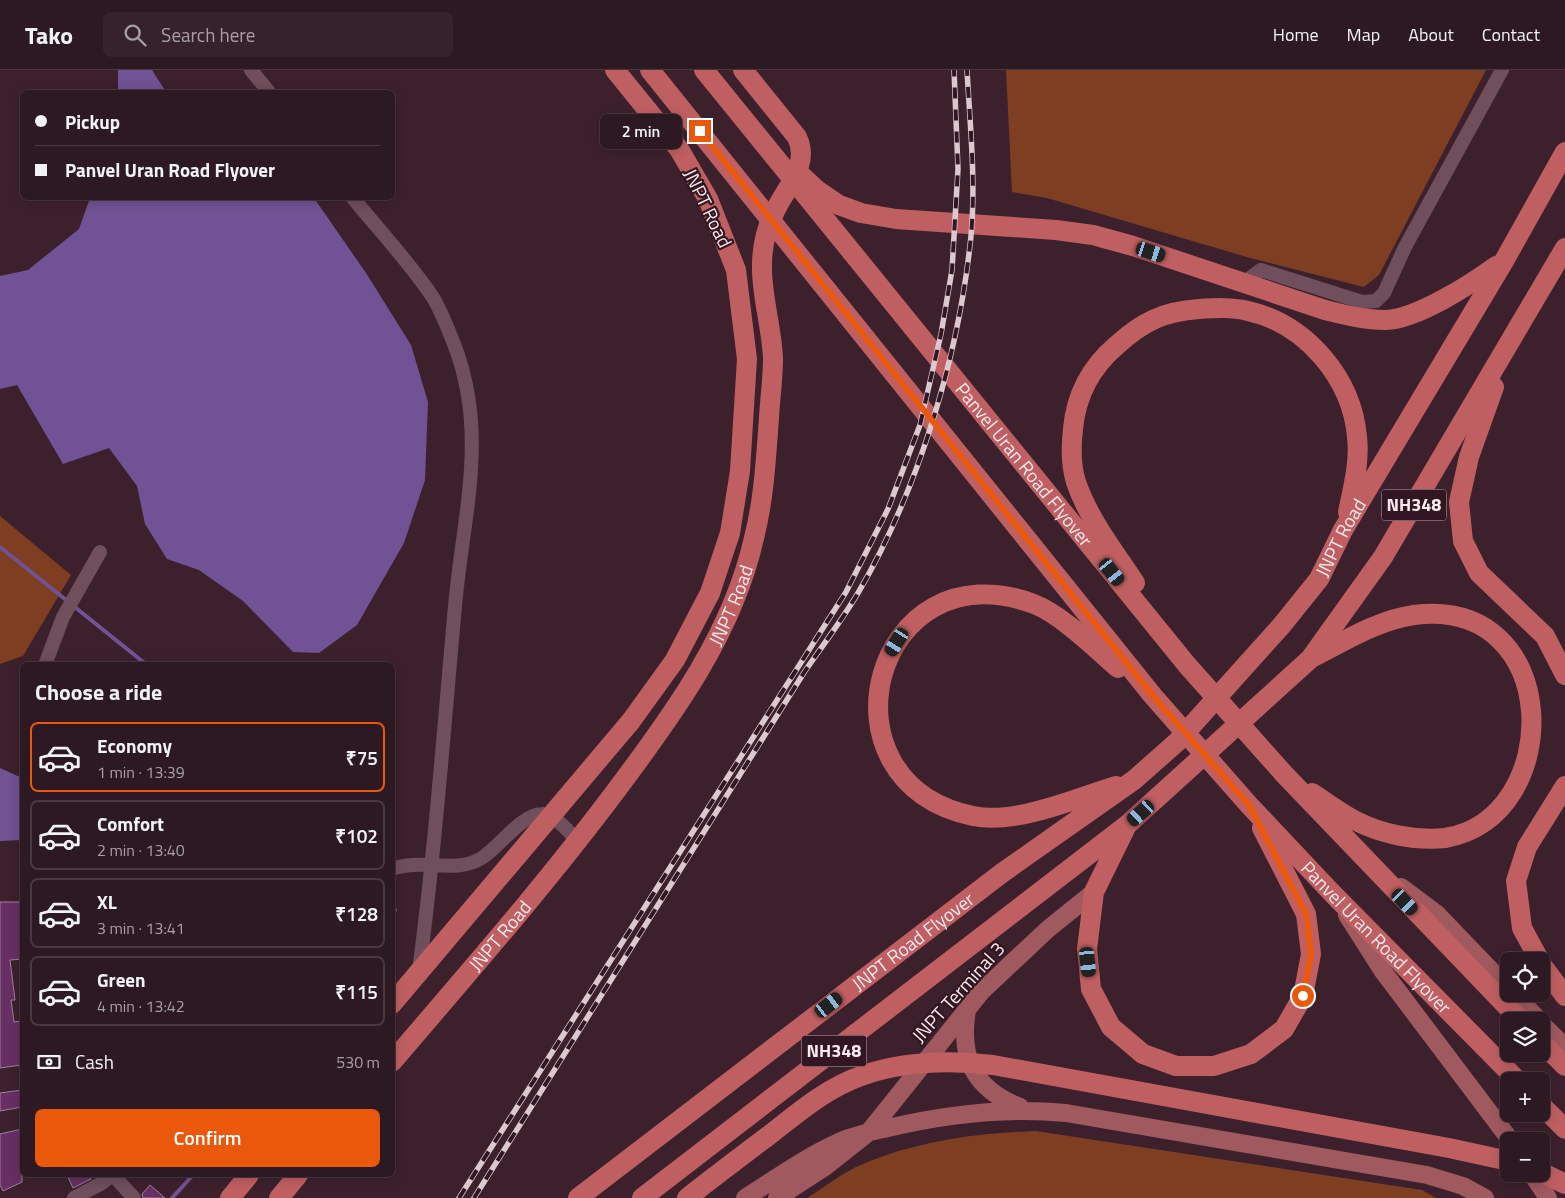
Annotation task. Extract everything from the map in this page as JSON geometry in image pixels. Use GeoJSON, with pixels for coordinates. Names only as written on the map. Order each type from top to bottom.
{"type":"FeatureCollection","features":[{"type":"Feature","properties":{"kind":"highway","name":"JNPT Road"},"geometry":{"type":"LineString","coordinates":[[395,1000],[631,721],[675,660],[710,593],[730,532],[740,471],[747,359],[736,270],[708,199],[679,149],[615,70]]}},
{"type":"Feature","properties":{"kind":"highway","name":"Panvel Uran Road Flyover"},"geometry":{"type":"LineString","coordinates":[[650,70],[1153,696],[1249,805],[1509,1072]]}},
{"type":"Feature","properties":{"kind":"highway","name":"Panvel Uran Road Flyover"},"geometry":{"type":"LineString","coordinates":[[704,70],[1187,665],[1284,774],[1366,862],[1512,1012]]}},
{"type":"Feature","properties":{"kind":"highway","name":"JNPT Road"},"geometry":{"type":"LineString","coordinates":[[395,1058],[578,841],[660,732],[700,670],[735,601],[754,539],[765,478],[773,359],[761,266],[768,226],[799,169],[802,147],[797,137],[743,70]]}},
{"type":"Feature","properties":{"kind":"highway"},"geometry":{"type":"LineString","coordinates":[[748,125],[817,190],[839,205],[861,213],[896,218],[1056,230],[1093,235],[1133,246],[1325,310],[1356,318],[1388,320],[1417,311],[1471,284],[1504,260]]}},
{"type":"Feature","properties":{"kind":"highway","name":"NH348"},"geometry":{"type":"LineString","coordinates":[[1504,260],[1565,152]]}},
{"type":"Feature","properties":{"kind":"highway","name":"NH348"},"geometry":{"type":"LineString","coordinates":[[1127,825],[1310,659],[1383,557],[1565,248]]}},
{"type":"Feature","properties":{"kind":"highway","name":"JNPT Road"},"geometry":{"type":"LineString","coordinates":[[1134,780],[1177,742],[1282,625],[1319,579],[1344,530],[1504,260]]}},
{"type":"Feature","properties":{"kind":"highway"},"geometry":{"type":"LineString","coordinates":[[736,270],[761,266]]}},
{"type":"Feature","properties":{"kind":"highway"},"geometry":{"type":"LineString","coordinates":[[1187,665],[1089,511],[1076,481],[1071,447],[1074,412],[1086,381],[1105,355],[1128,335],[1155,319],[1186,310],[1217,308],[1248,311],[1280,323],[1307,341],[1332,367],[1349,401],[1357,437],[1356,476],[1344,530]]}},
{"type":"Feature","properties":{"kind":"highway"},"geometry":{"type":"LineString","coordinates":[[1509,345],[1469,457],[1459,502],[1463,541],[1479,573],[1545,636],[1565,675]]}},
{"type":"Feature","properties":{"kind":"highway"},"geometry":{"type":"LineString","coordinates":[[1134,780],[1044,808],[1005,817],[975,816],[942,807],[910,785],[892,761],[880,733],[877,696],[888,657],[907,626],[939,604],[969,595],[1002,594],[1036,605],[1069,626],[1153,696]]}},
{"type":"Feature","properties":{"kind":"highway"},"geometry":{"type":"LineString","coordinates":[[1284,774],[1354,820],[1395,835],[1426,840],[1462,836],[1494,822],[1517,802],[1534,779],[1544,746],[1545,710],[1536,677],[1515,647],[1483,623],[1448,614],[1413,615],[1376,625],[1310,659]]}},
{"type":"Feature","properties":{"kind":"highway","name":"JNPT Road Flyover"},"geometry":{"type":"LineString","coordinates":[[578,1198],[1002,873],[1134,780]]}},
{"type":"Feature","properties":{"kind":"highway"},"geometry":{"type":"LineString","coordinates":[[1534,952],[1522,928],[1516,881],[1527,847],[1565,786]]}},
{"type":"Feature","properties":{"kind":"highway"},"geometry":{"type":"LineString","coordinates":[[1127,825],[1094,892],[1087,948],[1091,989],[1111,1027],[1143,1054],[1176,1066],[1214,1066],[1251,1054],[1284,1029],[1303,996],[1311,954],[1306,914],[1249,805]]}},
{"type":"Feature","properties":{"kind":"highway","name":"JNPT Road Flyover"},"geometry":{"type":"LineString","coordinates":[[642,1198],[1127,825]]}},
{"type":"Feature","properties":{"kind":"highway"},"geometry":{"type":"LineString","coordinates":[[1550,976],[1565,996]]}},
{"type":"Feature","properties":{"kind":"highway"},"geometry":{"type":"LineString","coordinates":[[1550,1051],[1565,1066]]}},
{"type":"Feature","properties":{"kind":"highway"},"geometry":{"type":"LineString","coordinates":[[687,1198],[808,1105],[832,1090],[861,1076],[893,1068],[934,1062],[961,1061],[993,1065],[1500,1159]]}},
{"type":"Feature","properties":{"kind":"highway"},"geometry":{"type":"LineString","coordinates":[[1550,1114],[1565,1129]]}},
{"type":"Feature","properties":{"kind":"highway"},"geometry":{"type":"LineString","coordinates":[[1550,1176],[1565,1184]]}},
{"type":"Feature","properties":{"kind":"highway"},"geometry":{"type":"LineString","coordinates":[[230,1198],[247,1177]]}},
{"type":"Feature","properties":{"kind":"highway"},"geometry":{"type":"LineString","coordinates":[[279,1198],[296,1177]]}},
{"type":"Feature","properties":{"kind":"main road"},"geometry":{"type":"LineString","coordinates":[[1366,862],[1437,914],[1500,980]]}},
{"type":"Feature","properties":{"kind":"main road","name":"JNPT Terminal 3"},"geometry":{"type":"LineString","coordinates":[[777,1198],[832,1162],[868,1133],[967,1009],[1002,970],[1094,892]]}},
{"type":"Feature","properties":{"kind":"main road"},"geometry":{"type":"LineString","coordinates":[[1332,892],[1382,970],[1504,1132]]}},
{"type":"Feature","properties":{"kind":"main road"},"geometry":{"type":"LineString","coordinates":[[1522,1002],[1531,1012]]}},
{"type":"Feature","properties":{"kind":"main road"},"geometry":{"type":"LineString","coordinates":[[967,1009],[963,1030],[965,1049],[973,1070],[990,1091],[1001,1099],[1027,1109]]}},
{"type":"Feature","properties":{"kind":"main road"},"geometry":{"type":"LineString","coordinates":[[1550,1031],[1565,1047]]}},
{"type":"Feature","properties":{"kind":"main road"},"geometry":{"type":"LineString","coordinates":[[745,1198],[815,1153],[839,1142],[868,1133],[957,1114],[1027,1109],[1066,1113],[1427,1175],[1463,1186],[1485,1198]]}},
{"type":"Feature","properties":{"kind":"main road"},"geometry":{"type":"LineString","coordinates":[[1537,1182],[1548,1198]]}},
{"type":"Feature","properties":{"kind":"street"},"geometry":{"type":"LineString","coordinates":[[251,70],[267,90]]}},
{"type":"Feature","properties":{"kind":"street"},"geometry":{"type":"LineString","coordinates":[[1243,283],[1261,270],[1362,302],[1376,301],[1384,293],[1405,247],[1502,70]]}},
{"type":"Feature","properties":{"kind":"street"},"geometry":{"type":"LineString","coordinates":[[355,200],[433,297],[455,345],[467,392],[473,436],[472,480],[458,567],[433,864],[419,972]]}},
{"type":"Feature","properties":{"kind":"street"},"geometry":{"type":"LineString","coordinates":[[46,662],[70,604],[100,552]]}},
{"type":"Feature","properties":{"kind":"street"},"geometry":{"type":"LineString","coordinates":[[395,868],[433,864],[460,866],[480,859],[529,818],[541,814],[550,816],[578,841]]}},
{"type":"Feature","properties":{"kind":"street"},"geometry":{"type":"LineString","coordinates":[[74,1198],[102,1184],[111,1177]]}},
{"type":"Feature","properties":{"kind":"street"},"geometry":{"type":"LineString","coordinates":[[115,1177],[134,1198]]}},
{"type":"Feature","properties":{"kind":"shaded area"},"geometry":{"type":"Polygon","coordinates":[[[118,70],[152,70],[165,90],[118,90],[118,70]]]}},
{"type":"Feature","properties":{"kind":"shaded area"},"geometry":{"type":"Polygon","coordinates":[[[1006,70],[1486,70],[1379,275],[1364,287],[1250,258],[1047,198],[1012,192],[1006,70]]]}},
{"type":"Feature","properties":{"kind":"shaded area"},"geometry":{"type":"Polygon","coordinates":[[[89,200],[315,200],[366,273],[411,345],[428,402],[425,480],[404,543],[357,625],[319,653],[293,652],[243,601],[199,570],[167,559],[145,524],[137,486],[109,448],[63,464],[17,385],[0,389],[0,276],[28,270],[79,229],[89,200]]]}},
{"type":"Feature","properties":{"kind":"shaded area"},"geometry":{"type":"Polygon","coordinates":[[[0,516],[71,575],[23,656],[0,664],[0,516]]]}},
{"type":"Feature","properties":{"kind":"shaded area"},"geometry":{"type":"Polygon","coordinates":[[[0,768],[20,777],[20,840],[0,841],[0,768]]]}},
{"type":"Feature","properties":{"kind":"shaded area"},"geometry":{"type":"Polygon","coordinates":[[[1036,1131],[1422,1190],[1436,1198],[807,1198],[856,1167],[905,1149],[970,1136],[1036,1131]]]}},
{"type":"Feature","properties":{"kind":"building"},"geometry":{"type":"Polygon","coordinates":[[[0,902],[20,902],[20,959],[10,960],[15,1000],[11,1000],[14,1022],[20,1021],[20,1065],[0,1068],[0,902]]]}},
{"type":"Feature","properties":{"kind":"building"},"geometry":{"type":"Polygon","coordinates":[[[20,1090],[20,1107],[0,1111],[0,1093],[20,1090]]]}},
{"type":"Feature","properties":{"kind":"building"},"geometry":{"type":"Polygon","coordinates":[[[20,1129],[20,1177],[22,1177],[22,1182],[3,1191],[0,1185],[0,1134],[20,1129]]]}},
{"type":"Feature","properties":{"kind":"building"},"geometry":{"type":"Polygon","coordinates":[[[68,1177],[90,1177],[91,1179],[73,1188],[68,1177]]]}},
{"type":"Feature","properties":{"kind":"building"},"geometry":{"type":"Polygon","coordinates":[[[150,1185],[165,1198],[143,1198],[142,1194],[150,1185]]]}},
{"type":"Feature","properties":{"kind":"waterway"},"geometry":{"type":"LineString","coordinates":[[0,547],[143,662]]}},
{"type":"Feature","properties":{"kind":"waterway"},"geometry":{"type":"LineString","coordinates":[[172,1198],[191,1177]]}},
{"type":"Feature","properties":{"kind":"railway"},"geometry":{"type":"LineString","coordinates":[[459,1198],[846,592],[888,509],[920,425],[941,334],[952,270],[958,169],[954,70]]}},
{"type":"Feature","properties":{"kind":"railway"},"geometry":{"type":"LineString","coordinates":[[474,1198],[805,671],[852,603],[880,553],[900,510],[933,420],[957,327],[965,281],[971,236],[973,195],[967,70]]}},
{"type":"Feature","properties":{"kind":"route"},"geometry":{"type":"LineString","coordinates":[[700,131],[1153,696],[1249,805],[1288,876],[1306,914],[1311,954],[1303,996]]}}]}
